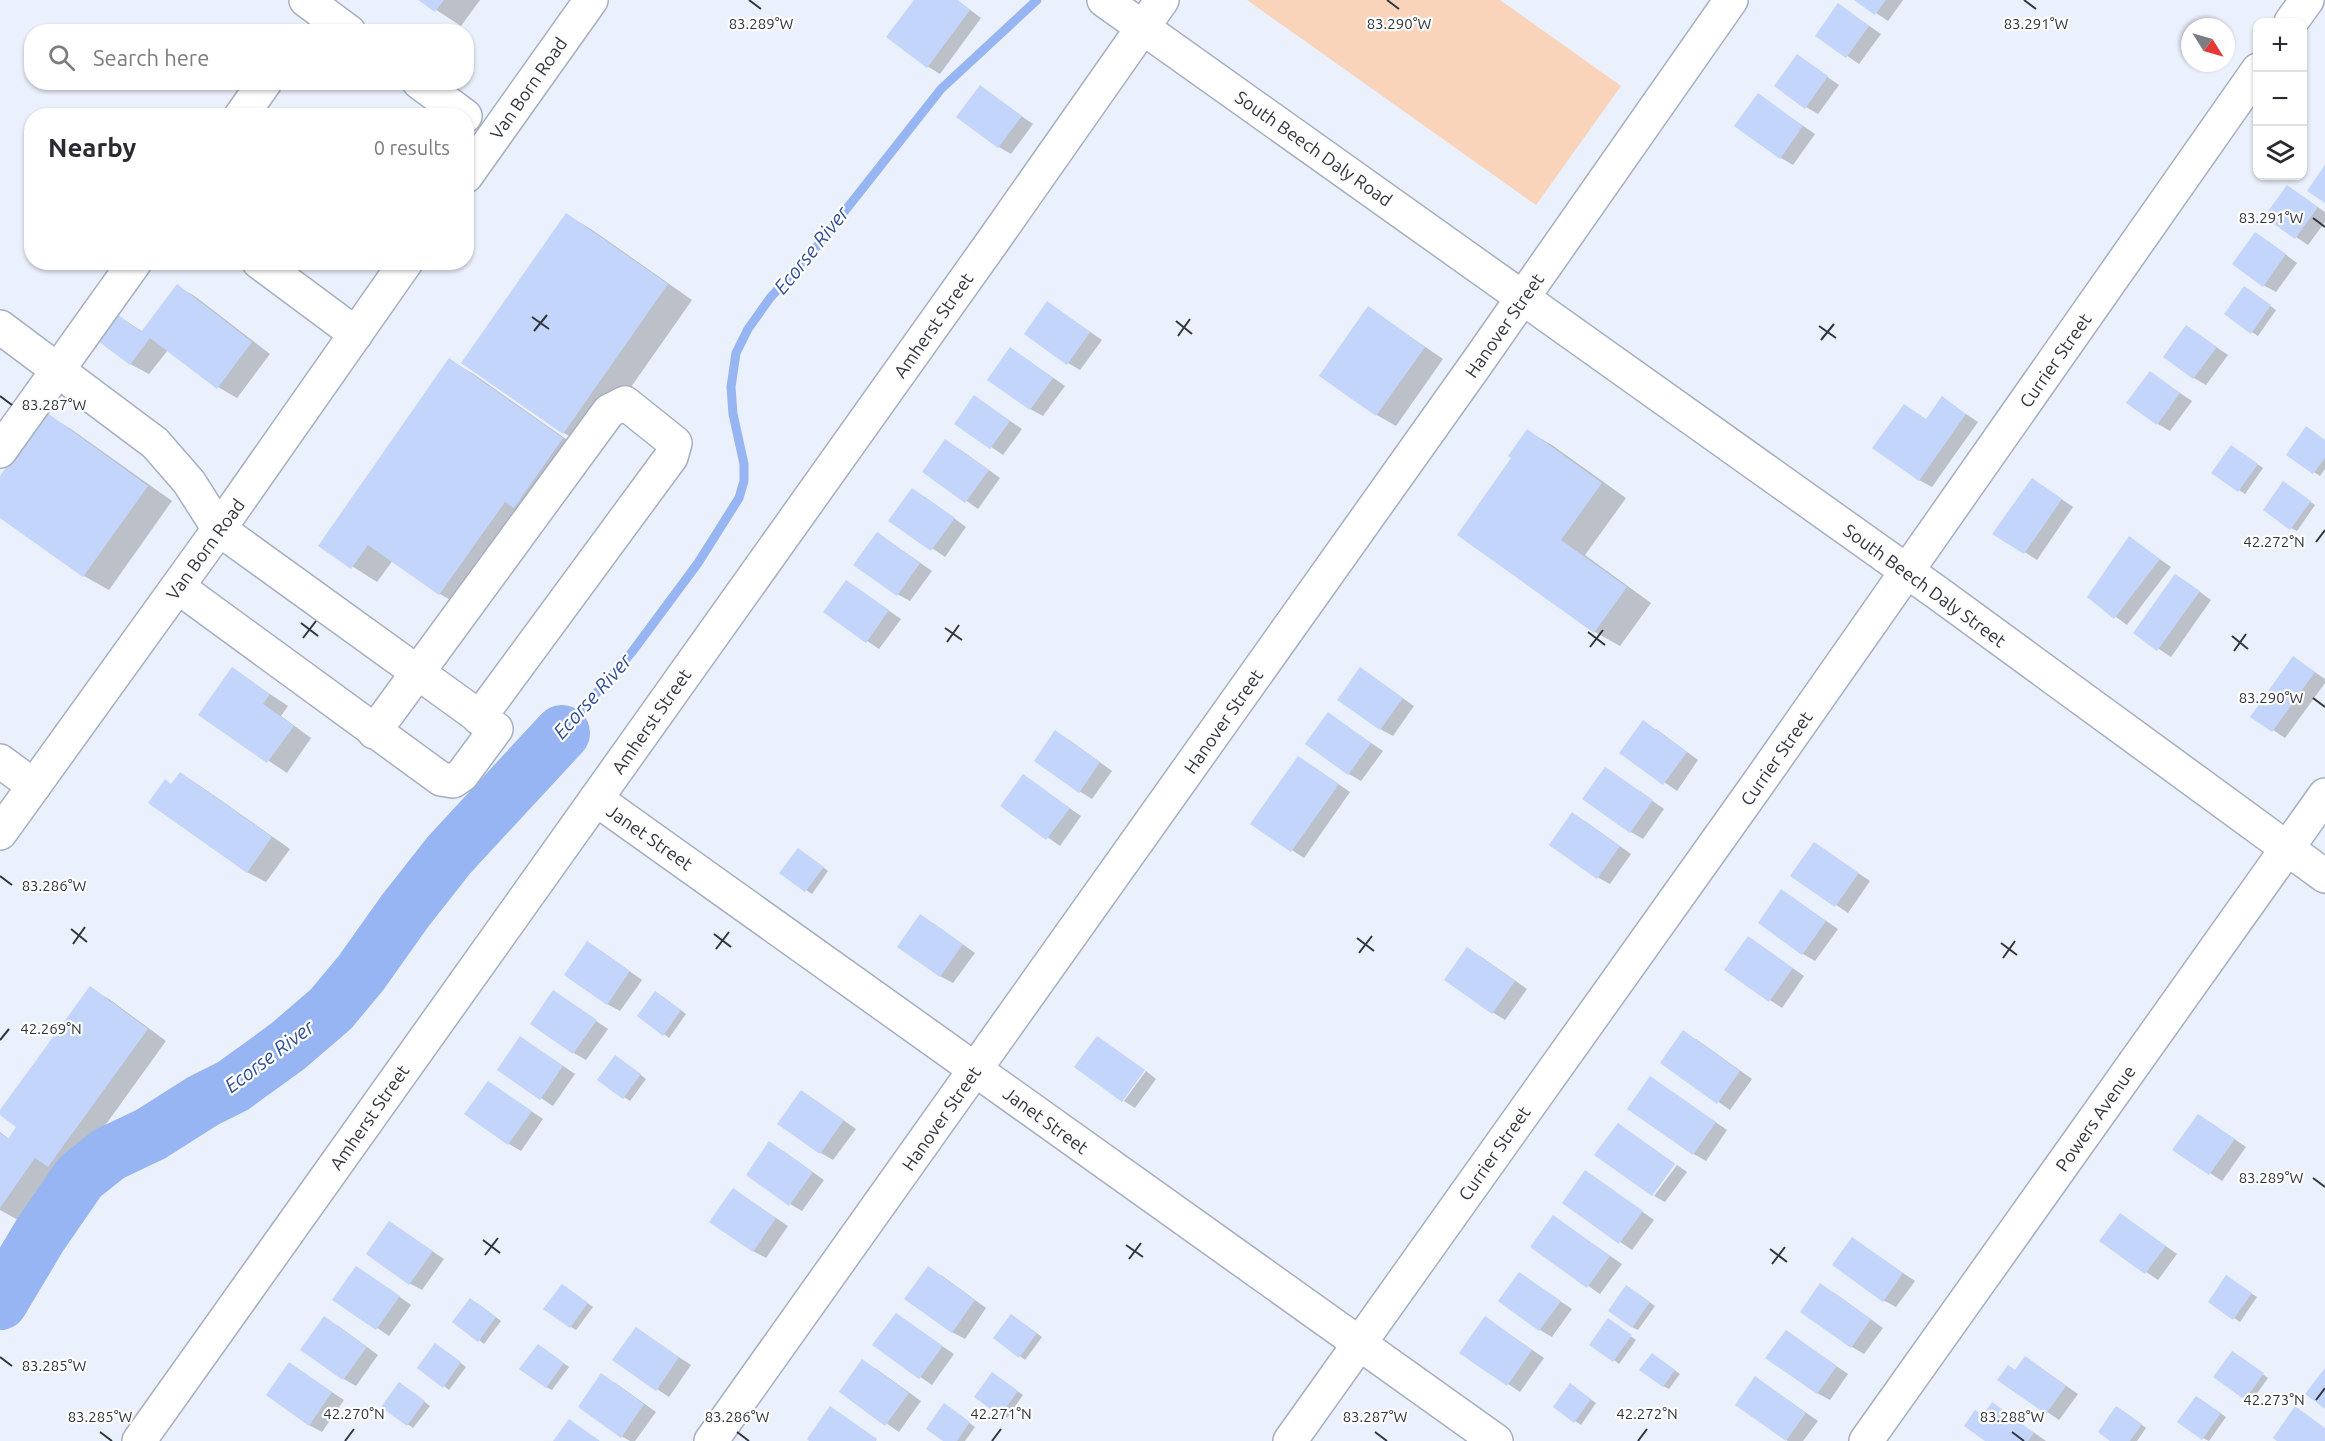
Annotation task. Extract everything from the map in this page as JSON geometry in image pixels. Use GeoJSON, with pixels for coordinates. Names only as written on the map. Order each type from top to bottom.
{"type":"FeatureCollection","features":[{"type":"Feature","properties":{"kind":"street","name":"Van Born Road"},"geometry":{"type":"LineString","coordinates":[[474,165],[591,0]]}},
{"type":"Feature","properties":{"kind":"street","name":"South Beech Daly Road"},"geometry":{"type":"LineString","coordinates":[[1104,0],[1523,297]]}},
{"type":"Feature","properties":{"kind":"street","name":"Amherst Street"},"geometry":{"type":"LineString","coordinates":[[139,1441],[1162,0]]}},
{"type":"Feature","properties":{"kind":"street","name":"Hanover Street"},"geometry":{"type":"LineString","coordinates":[[711,1441],[1523,297],[1731,0]]}},
{"type":"Feature","properties":{"kind":"street"},"geometry":{"type":"LineString","coordinates":[[2294,18],[2307,0]]}},
{"type":"Feature","properties":{"kind":"street"},"geometry":{"type":"LineString","coordinates":[[308,13],[332,24]]}},
{"type":"Feature","properties":{"kind":"street","name":"Currier Street"},"geometry":{"type":"LineString","coordinates":[[1290,1441],[1907,571],[2257,72]]}},
{"type":"Feature","properties":{"kind":"street"},"geometry":{"type":"LineString","coordinates":[[247,108],[259,90]]}},
{"type":"Feature","properties":{"kind":"street"},"geometry":{"type":"LineString","coordinates":[[430,90],[455,108]]}},
{"type":"Feature","properties":{"kind":"street"},"geometry":{"type":"LineString","coordinates":[[474,122],[494,136]]}},
{"type":"Feature","properties":{"kind":"street"},"geometry":{"type":"LineString","coordinates":[[0,451],[129,270]]}},
{"type":"Feature","properties":{"kind":"street"},"geometry":{"type":"LineString","coordinates":[[270,270],[356,334]]}},
{"type":"Feature","properties":{"kind":"street","name":"Van Born Road"},"geometry":{"type":"LineString","coordinates":[[0,834],[178,587],[400,270]]}},
{"type":"Feature","properties":{"kind":"street","name":"South Beech Daly Street"},"geometry":{"type":"LineString","coordinates":[[1523,297],[1907,571],[2325,876]]}},
{"type":"Feature","properties":{"kind":"street"},"geometry":{"type":"LineString","coordinates":[[0,327],[154,443],[189,482],[219,529],[488,723]]}},
{"type":"Feature","properties":{"kind":"street"},"geometry":{"type":"LineString","coordinates":[[178,587],[374,732],[441,779],[453,781],[462,775],[488,723],[671,457],[675,442],[626,403],[609,411],[374,732]]}},
{"type":"Feature","properties":{"kind":"street"},"geometry":{"type":"LineString","coordinates":[[0,761],[34,786]]}},
{"type":"Feature","properties":{"kind":"street","name":"Powers Avenue"},"geometry":{"type":"LineString","coordinates":[[1866,1441],[2325,795]]}},
{"type":"Feature","properties":{"kind":"street","name":"Janet Street"},"geometry":{"type":"LineString","coordinates":[[596,799],[1496,1441]]}},
{"type":"Feature","properties":{"kind":"shaded area"},"geometry":{"type":"Polygon","coordinates":[[[1247,0],[1500,0],[1621,86],[1536,205],[1247,0]]]}},
{"type":"Feature","properties":{"kind":"building"},"geometry":{"type":"Polygon","coordinates":[[[418,0],[444,0],[435,12],[418,0]]]}},
{"type":"Feature","properties":{"kind":"building"},"geometry":{"type":"Polygon","coordinates":[[[914,0],[957,0],[970,10],[927,68],[886,37],[914,0]]]}},
{"type":"Feature","properties":{"kind":"building"},"geometry":{"type":"Polygon","coordinates":[[[1854,0],[1886,0],[1875,15],[1854,0]]]}},
{"type":"Feature","properties":{"kind":"building"},"geometry":{"type":"Polygon","coordinates":[[[1838,3],[1869,26],[1846,58],[1815,36],[1838,3]]]}},
{"type":"Feature","properties":{"kind":"building"},"geometry":{"type":"Polygon","coordinates":[[[1797,54],[1828,76],[1805,109],[1774,86],[1797,54]]]}},
{"type":"Feature","properties":{"kind":"building"},"geometry":{"type":"Polygon","coordinates":[[[980,85],[1022,116],[998,148],[956,117],[980,85]]]}},
{"type":"Feature","properties":{"kind":"building"},"geometry":{"type":"Polygon","coordinates":[[[1758,93],[1803,126],[1780,159],[1734,126],[1758,93]]]}},
{"type":"Feature","properties":{"kind":"building"},"geometry":{"type":"Polygon","coordinates":[[[2325,165],[2325,203],[2307,191],[2325,165]]]}},
{"type":"Feature","properties":{"kind":"building"},"geometry":{"type":"Polygon","coordinates":[[[2287,185],[2318,207],[2295,239],[2264,217],[2287,185]]]}},
{"type":"Feature","properties":{"kind":"building"},"geometry":{"type":"Polygon","coordinates":[[[566,213],[668,284],[563,434],[461,363],[566,213]]]}},
{"type":"Feature","properties":{"kind":"building"},"geometry":{"type":"Polygon","coordinates":[[[2255,232],[2286,254],[2263,287],[2232,264],[2255,232]]]}},
{"type":"Feature","properties":{"kind":"building"},"geometry":{"type":"Polygon","coordinates":[[[177,284],[252,342],[217,389],[150,338],[130,365],[94,338],[113,311],[141,332],[177,284]]]}},
{"type":"Feature","properties":{"kind":"building"},"geometry":{"type":"Polygon","coordinates":[[[2244,286],[2271,305],[2251,334],[2224,314],[2244,286]]]}},
{"type":"Feature","properties":{"kind":"building"},"geometry":{"type":"Polygon","coordinates":[[[1047,301],[1090,332],[1067,365],[1024,334],[1047,301]]]}},
{"type":"Feature","properties":{"kind":"building"},"geometry":{"type":"Polygon","coordinates":[[[1368,306],[1425,347],[1376,416],[1319,376],[1368,306]]]}},
{"type":"Feature","properties":{"kind":"building"},"geometry":{"type":"Polygon","coordinates":[[[2186,325],[2217,347],[2193,379],[2163,357],[2186,325]]]}},
{"type":"Feature","properties":{"kind":"building"},"geometry":{"type":"Polygon","coordinates":[[[1010,347],[1053,378],[1030,410],[987,380],[1010,347]]]}},
{"type":"Feature","properties":{"kind":"building"},"geometry":{"type":"Polygon","coordinates":[[[449,358],[563,438],[514,508],[505,502],[439,595],[368,545],[351,569],[318,546],[449,358]]]}},
{"type":"Feature","properties":{"kind":"building"},"geometry":{"type":"Polygon","coordinates":[[[2150,371],[2180,393],[2157,425],[2126,403],[2150,371]]]}},
{"type":"Feature","properties":{"kind":"building"},"geometry":{"type":"Polygon","coordinates":[[[974,395],[1010,421],[990,449],[954,424],[974,395]]]}},
{"type":"Feature","properties":{"kind":"building"},"geometry":{"type":"Polygon","coordinates":[[[1942,396],[1966,414],[1919,481],[1872,448],[1904,404],[1926,419],[1942,396]]]}},
{"type":"Feature","properties":{"kind":"building"},"geometry":{"type":"Polygon","coordinates":[[[46,412],[148,486],[83,577],[0,518],[0,476],[46,412]]]}},
{"type":"Feature","properties":{"kind":"building"},"geometry":{"type":"Polygon","coordinates":[[[2306,426],[2325,440],[2325,458],[2313,474],[2286,455],[2306,426]]]}},
{"type":"Feature","properties":{"kind":"building"},"geometry":{"type":"Polygon","coordinates":[[[1527,429],[1602,483],[1561,540],[1627,587],[1594,633],[1457,535],[1511,458],[1508,456],[1527,429]]]}},
{"type":"Feature","properties":{"kind":"building"},"geometry":{"type":"Polygon","coordinates":[[[945,439],[989,470],[965,503],[922,472],[945,439]]]}},
{"type":"Feature","properties":{"kind":"building"},"geometry":{"type":"Polygon","coordinates":[[[2231,445],[2258,464],[2238,492],[2211,473],[2231,445]]]}},
{"type":"Feature","properties":{"kind":"building"},"geometry":{"type":"Polygon","coordinates":[[[2032,478],[2062,499],[2024,554],[1992,534],[2032,478]]]}},
{"type":"Feature","properties":{"kind":"building"},"geometry":{"type":"Polygon","coordinates":[[[2283,481],[2311,501],[2290,530],[2263,510],[2283,481]]]}},
{"type":"Feature","properties":{"kind":"building"},"geometry":{"type":"Polygon","coordinates":[[[912,488],[955,518],[931,551],[888,521],[912,488]]]}},
{"type":"Feature","properties":{"kind":"building"},"geometry":{"type":"Polygon","coordinates":[[[877,532],[920,563],[897,596],[853,565],[877,532]]]}},
{"type":"Feature","properties":{"kind":"building"},"geometry":{"type":"Polygon","coordinates":[[[2129,536],[2160,559],[2114,619],[2087,597],[2129,536]]]}},
{"type":"Feature","properties":{"kind":"building"},"geometry":{"type":"Polygon","coordinates":[[[2175,574],[2200,591],[2157,651],[2133,633],[2175,574]]]}},
{"type":"Feature","properties":{"kind":"building"},"geometry":{"type":"Polygon","coordinates":[[[846,580],[889,610],[866,643],[823,612],[846,580]]]}},
{"type":"Feature","properties":{"kind":"building"},"geometry":{"type":"Polygon","coordinates":[[[2293,656],[2315,672],[2272,732],[2250,717],[2293,656]]]}},
{"type":"Feature","properties":{"kind":"building"},"geometry":{"type":"Polygon","coordinates":[[[232,667],[270,694],[263,704],[294,726],[267,763],[198,715],[232,667]]]}},
{"type":"Feature","properties":{"kind":"building"},"geometry":{"type":"Polygon","coordinates":[[[1360,667],[1403,698],[1380,730],[1337,700],[1360,667]]]}},
{"type":"Feature","properties":{"kind":"building"},"geometry":{"type":"Polygon","coordinates":[[[1328,712],[1371,743],[1348,775],[1305,744],[1328,712]]]}},
{"type":"Feature","properties":{"kind":"building"},"geometry":{"type":"Polygon","coordinates":[[[1643,720],[1687,752],[1663,785],[1619,753],[1643,720]]]}},
{"type":"Feature","properties":{"kind":"building"},"geometry":{"type":"Polygon","coordinates":[[[1055,730],[1100,762],[1079,793],[1034,761],[1055,730]]]}},
{"type":"Feature","properties":{"kind":"building"},"geometry":{"type":"Polygon","coordinates":[[[1298,756],[1339,784],[1291,852],[1250,824],[1298,756]]]}},
{"type":"Feature","properties":{"kind":"building"},"geometry":{"type":"Polygon","coordinates":[[[1605,767],[1653,800],[1630,833],[1582,799],[1605,767]]]}},
{"type":"Feature","properties":{"kind":"building"},"geometry":{"type":"Polygon","coordinates":[[[180,772],[272,837],[247,873],[148,803],[165,779],[171,784],[180,772]]]}},
{"type":"Feature","properties":{"kind":"building"},"geometry":{"type":"Polygon","coordinates":[[[1023,774],[1070,808],[1046,840],[1000,806],[1023,774]]]}},
{"type":"Feature","properties":{"kind":"building"},"geometry":{"type":"Polygon","coordinates":[[[1572,812],[1620,846],[1597,879],[1549,845],[1572,812]]]}},
{"type":"Feature","properties":{"kind":"building"},"geometry":{"type":"Polygon","coordinates":[[[1814,842],[1859,873],[1835,907],[1790,876],[1814,842]]]}},
{"type":"Feature","properties":{"kind":"building"},"geometry":{"type":"Polygon","coordinates":[[[798,848],[824,867],[805,892],[779,873],[798,848]]]}},
{"type":"Feature","properties":{"kind":"building"},"geometry":{"type":"Polygon","coordinates":[[[1781,889],[1826,921],[1802,955],[1758,923],[1781,889]]]}},
{"type":"Feature","properties":{"kind":"building"},"geometry":{"type":"Polygon","coordinates":[[[920,914],[963,944],[940,977],[897,947],[920,914]]]}},
{"type":"Feature","properties":{"kind":"building"},"geometry":{"type":"Polygon","coordinates":[[[1748,936],[1793,968],[1769,1002],[1724,970],[1748,936]]]}},
{"type":"Feature","properties":{"kind":"building"},"geometry":{"type":"Polygon","coordinates":[[[587,941],[630,971],[607,1005],[564,975],[587,941]]]}},
{"type":"Feature","properties":{"kind":"building"},"geometry":{"type":"Polygon","coordinates":[[[1467,947],[1515,981],[1492,1014],[1444,980],[1467,947]]]}},
{"type":"Feature","properties":{"kind":"building"},"geometry":{"type":"Polygon","coordinates":[[[90,986],[148,1029],[48,1167],[35,1158],[0,1208],[0,1133],[8,1139],[16,1127],[0,1115],[0,1110],[90,986]]]}},
{"type":"Feature","properties":{"kind":"building"},"geometry":{"type":"Polygon","coordinates":[[[553,990],[597,1020],[573,1054],[530,1024],[553,990]]]}},
{"type":"Feature","properties":{"kind":"building"},"geometry":{"type":"Polygon","coordinates":[[[655,991],[681,1010],[663,1036],[637,1016],[655,991]]]}},
{"type":"Feature","properties":{"kind":"building"},"geometry":{"type":"Polygon","coordinates":[[[1683,1030],[1740,1071],[1717,1104],[1660,1063],[1683,1030]]]}},
{"type":"Feature","properties":{"kind":"building"},"geometry":{"type":"Polygon","coordinates":[[[520,1036],[563,1066],[540,1100],[497,1070],[520,1036]]]}},
{"type":"Feature","properties":{"kind":"building"},"geometry":{"type":"Polygon","coordinates":[[[1097,1036],[1145,1070],[1122,1102],[1074,1067],[1097,1036]]]}},
{"type":"Feature","properties":{"kind":"building"},"geometry":{"type":"Polygon","coordinates":[[[615,1055],[641,1074],[623,1099],[597,1080],[615,1055]]]}},
{"type":"Feature","properties":{"kind":"building"},"geometry":{"type":"Polygon","coordinates":[[[1650,1076],[1716,1122],[1693,1155],[1627,1109],[1650,1076]]]}},
{"type":"Feature","properties":{"kind":"building"},"geometry":{"type":"Polygon","coordinates":[[[488,1081],[532,1111],[508,1145],[464,1114],[488,1081]]]}},
{"type":"Feature","properties":{"kind":"building"},"geometry":{"type":"Polygon","coordinates":[[[801,1090],[844,1120],[820,1154],[777,1124],[801,1090]]]}},
{"type":"Feature","properties":{"kind":"building"},"geometry":{"type":"Polygon","coordinates":[[[2198,1114],[2235,1139],[2209,1175],[2172,1150],[2198,1114]]]}},
{"type":"Feature","properties":{"kind":"building"},"geometry":{"type":"Polygon","coordinates":[[[1618,1123],[1675,1164],[1652,1196],[1594,1155],[1618,1123]]]}},
{"type":"Feature","properties":{"kind":"building"},"geometry":{"type":"Polygon","coordinates":[[[769,1141],[813,1172],[789,1206],[746,1175],[769,1141]]]}},
{"type":"Feature","properties":{"kind":"building"},"geometry":{"type":"Polygon","coordinates":[[[1585,1170],[1643,1211],[1619,1244],[1562,1203],[1585,1170]]]}},
{"type":"Feature","properties":{"kind":"building"},"geometry":{"type":"Polygon","coordinates":[[[733,1188],[776,1218],[753,1252],[709,1222],[733,1188]]]}},
{"type":"Feature","properties":{"kind":"building"},"geometry":{"type":"Polygon","coordinates":[[[2120,1213],[2166,1246],[2145,1274],[2099,1241],[2120,1213]]]}},
{"type":"Feature","properties":{"kind":"building"},"geometry":{"type":"Polygon","coordinates":[[[1553,1215],[1610,1256],[1587,1288],[1530,1247],[1553,1215]]]}},
{"type":"Feature","properties":{"kind":"building"},"geometry":{"type":"Polygon","coordinates":[[[389,1221],[433,1251],[409,1285],[366,1254],[389,1221]]]}},
{"type":"Feature","properties":{"kind":"building"},"geometry":{"type":"Polygon","coordinates":[[[1852,1237],[1903,1273],[1883,1302],[1832,1265],[1852,1237]]]}},
{"type":"Feature","properties":{"kind":"building"},"geometry":{"type":"Polygon","coordinates":[[[356,1266],[400,1296],[376,1330],[332,1300],[356,1266]]]}},
{"type":"Feature","properties":{"kind":"building"},"geometry":{"type":"Polygon","coordinates":[[[928,1266],[975,1300],[952,1333],[904,1299],[928,1266]]]}},
{"type":"Feature","properties":{"kind":"building"},"geometry":{"type":"Polygon","coordinates":[[[1519,1272],[1561,1301],[1539,1331],[1498,1301],[1519,1272]]]}},
{"type":"Feature","properties":{"kind":"building"},"geometry":{"type":"Polygon","coordinates":[[[2226,1275],[2252,1293],[2233,1320],[2208,1302],[2226,1275]]]}},
{"type":"Feature","properties":{"kind":"building"},"geometry":{"type":"Polygon","coordinates":[[[1820,1283],[1871,1319],[1851,1348],[1800,1312],[1820,1283]]]}},
{"type":"Feature","properties":{"kind":"building"},"geometry":{"type":"Polygon","coordinates":[[[562,1284],[588,1303],[570,1328],[543,1309],[562,1284]]]}},
{"type":"Feature","properties":{"kind":"building"},"geometry":{"type":"Polygon","coordinates":[[[1626,1285],[1650,1302],[1632,1328],[1608,1311],[1626,1285]]]}},
{"type":"Feature","properties":{"kind":"building"},"geometry":{"type":"Polygon","coordinates":[[[470,1298],[496,1317],[478,1342],[452,1322],[470,1298]]]}},
{"type":"Feature","properties":{"kind":"building"},"geometry":{"type":"Polygon","coordinates":[[[896,1313],[943,1346],[919,1379],[872,1345],[896,1313]]]}},
{"type":"Feature","properties":{"kind":"building"},"geometry":{"type":"Polygon","coordinates":[[[1011,1314],[1037,1333],[1019,1358],[993,1338],[1011,1314]]]}},
{"type":"Feature","properties":{"kind":"building"},"geometry":{"type":"Polygon","coordinates":[[[324,1316],[367,1347],[343,1380],[300,1350],[324,1316]]]}},
{"type":"Feature","properties":{"kind":"building"},"geometry":{"type":"Polygon","coordinates":[[[1485,1316],[1532,1350],[1507,1386],[1459,1353],[1485,1316]]]}},
{"type":"Feature","properties":{"kind":"building"},"geometry":{"type":"Polygon","coordinates":[[[1608,1318],[1632,1335],[1613,1362],[1589,1345],[1608,1318]]]}},
{"type":"Feature","properties":{"kind":"building"},"geometry":{"type":"Polygon","coordinates":[[[636,1327],[679,1357],[656,1391],[612,1360],[636,1327]]]}},
{"type":"Feature","properties":{"kind":"building"},"geometry":{"type":"Polygon","coordinates":[[[1786,1330],[1837,1366],[1817,1394],[1765,1358],[1786,1330]]]}},
{"type":"Feature","properties":{"kind":"building"},"geometry":{"type":"Polygon","coordinates":[[[435,1343],[461,1362],[443,1388],[417,1368],[435,1343]]]}},
{"type":"Feature","properties":{"kind":"building"},"geometry":{"type":"Polygon","coordinates":[[[538,1344],[564,1363],[546,1388],[519,1369],[538,1344]]]}},
{"type":"Feature","properties":{"kind":"building"},"geometry":{"type":"Polygon","coordinates":[[[2232,1351],[2264,1373],[2245,1400],[2213,1377],[2232,1351]]]}},
{"type":"Feature","properties":{"kind":"building"},"geometry":{"type":"Polygon","coordinates":[[[1652,1353],[1675,1370],[1663,1387],[1639,1370],[1652,1353]]]}},
{"type":"Feature","properties":{"kind":"building"},"geometry":{"type":"Polygon","coordinates":[[[2025,1356],[2066,1386],[2046,1414],[1997,1380],[2008,1365],[2015,1370],[2025,1356]]]}},
{"type":"Feature","properties":{"kind":"building"},"geometry":{"type":"Polygon","coordinates":[[[862,1359],[909,1393],[885,1426],[839,1392],[862,1359]]]}},
{"type":"Feature","properties":{"kind":"building"},"geometry":{"type":"Polygon","coordinates":[[[289,1362],[332,1392],[309,1426],[266,1395],[289,1362]]]}},
{"type":"Feature","properties":{"kind":"building"},"geometry":{"type":"Polygon","coordinates":[[[2325,1368],[2325,1409],[2305,1394],[2325,1368]]]}},
{"type":"Feature","properties":{"kind":"building"},"geometry":{"type":"Polygon","coordinates":[[[992,1372],[1018,1391],[1000,1416],[974,1397],[992,1372]]]}},
{"type":"Feature","properties":{"kind":"building"},"geometry":{"type":"Polygon","coordinates":[[[601,1373],[644,1404],[621,1438],[578,1407],[601,1373]]]}},
{"type":"Feature","properties":{"kind":"building"},"geometry":{"type":"Polygon","coordinates":[[[1755,1376],[1806,1413],[1786,1441],[1735,1405],[1755,1376]]]}},
{"type":"Feature","properties":{"kind":"building"},"geometry":{"type":"Polygon","coordinates":[[[399,1382],[425,1401],[407,1426],[381,1407],[399,1382]]]}},
{"type":"Feature","properties":{"kind":"building"},"geometry":{"type":"Polygon","coordinates":[[[1570,1383],[1591,1399],[1574,1423],[1553,1407],[1570,1383]]]}},
{"type":"Feature","properties":{"kind":"building"},"geometry":{"type":"Polygon","coordinates":[[[2196,1396],[2221,1413],[2202,1440],[2177,1422],[2196,1396]]]}},
{"type":"Feature","properties":{"kind":"building"},"geometry":{"type":"Polygon","coordinates":[[[1992,1402],[2034,1433],[2028,1441],[1985,1441],[1964,1426],[1975,1410],[1983,1415],[1992,1402]]]}},
{"type":"Feature","properties":{"kind":"building"},"geometry":{"type":"Polygon","coordinates":[[[944,1403],[970,1422],[957,1441],[943,1441],[926,1429],[944,1403]]]}},
{"type":"Feature","properties":{"kind":"building"},"geometry":{"type":"Polygon","coordinates":[[[830,1406],[877,1439],[876,1441],[809,1441],[807,1439],[830,1406]]]}},
{"type":"Feature","properties":{"kind":"building"},"geometry":{"type":"Polygon","coordinates":[[[2116,1406],[2142,1424],[2130,1441],[2110,1441],[2098,1432],[2116,1406]]]}},
{"type":"Feature","properties":{"kind":"building"},"geometry":{"type":"Polygon","coordinates":[[[2295,1406],[2325,1428],[2325,1441],[2277,1441],[2273,1438],[2295,1406]]]}},
{"type":"Feature","properties":{"kind":"building"},"geometry":{"type":"Polygon","coordinates":[[[569,1419],[600,1441],[553,1441],[569,1419]]]}},
{"type":"Feature","properties":{"kind":"waterway","name":"Ecorse River"},"geometry":{"type":"LineString","coordinates":[[562,733],[632,652],[698,563],[739,498],[744,481],[744,464],[733,414],[731,387],[736,353],[748,329],[770,298],[818,245],[941,89],[1037,0]]}},
{"type":"Feature","properties":{"kind":"waterway","name":"Ecorse River"},"geometry":{"type":"LineString","coordinates":[[0,1302],[40,1235],[80,1177],[109,1154],[151,1134],[203,1101],[233,1086],[288,1046],[331,1009],[361,973],[449,855],[562,733]]}}]}
